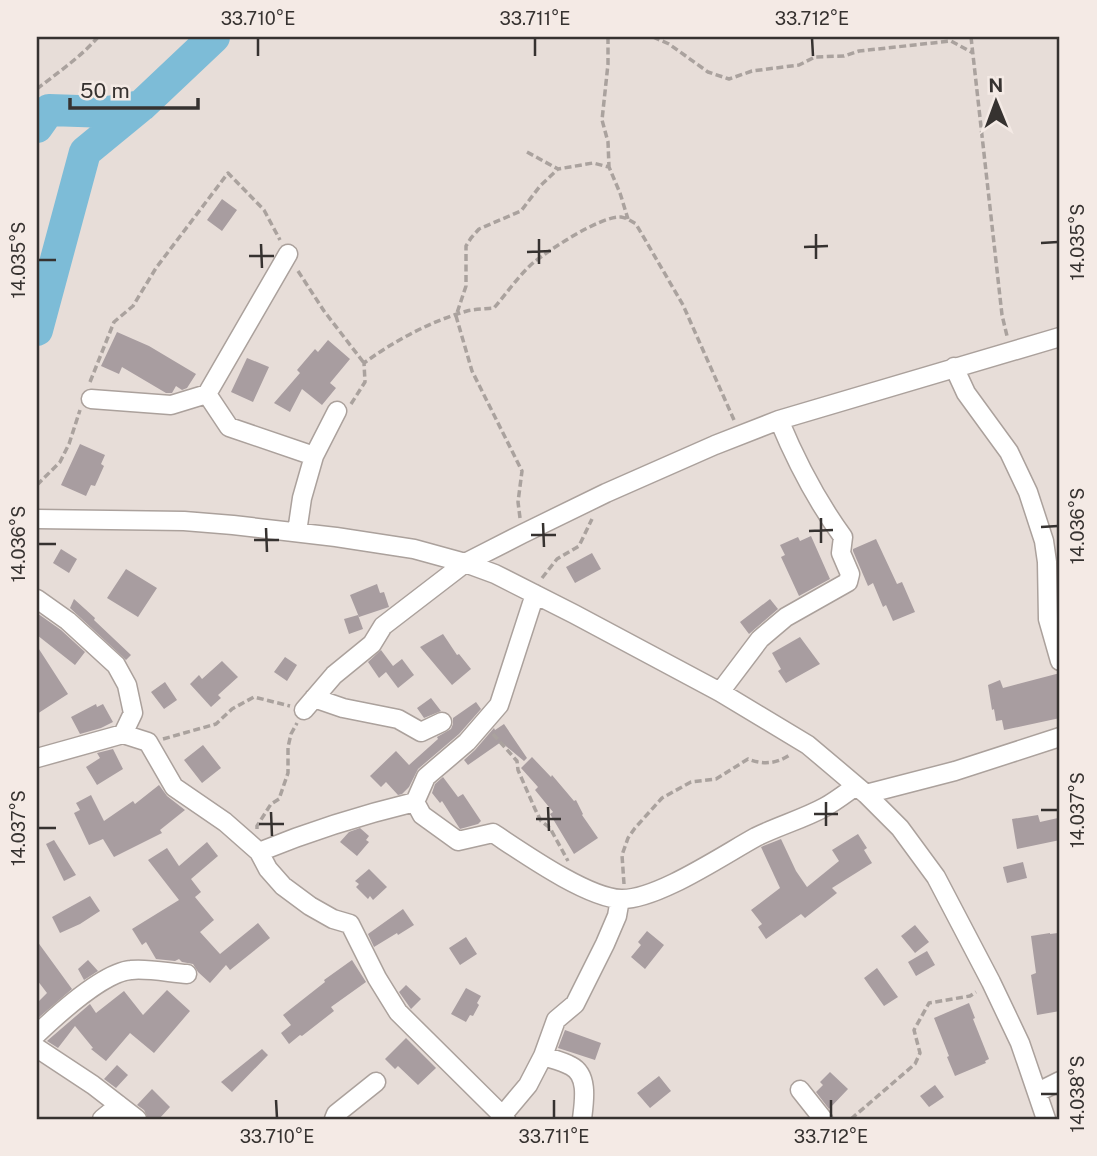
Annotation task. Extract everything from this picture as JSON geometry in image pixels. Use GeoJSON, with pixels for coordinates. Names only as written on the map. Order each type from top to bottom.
{"type":"FeatureCollection","features":[{"type":"Feature","properties":{"kind":"street"},"geometry":{"type":"LineString","coordinates":[[87,397],[171,405],[207,394],[288,254]]}},
{"type":"Feature","properties":{"kind":"street"},"geometry":{"type":"LineString","coordinates":[[309,704],[334,675],[372,645],[383,626],[465,563],[522,534],[606,493],[779,420],[1060,337]]}},
{"type":"Feature","properties":{"kind":"street"},"geometry":{"type":"LineString","coordinates":[[954,367],[966,393],[1009,452],[1054,560],[1048,619],[1060,661]]}},
{"type":"Feature","properties":{"kind":"street"},"geometry":{"type":"LineString","coordinates":[[207,394],[229,427],[314,456]]}},
{"type":"Feature","properties":{"kind":"street"},"geometry":{"type":"LineString","coordinates":[[297,533],[302,498],[314,456],[344,408]]}},
{"type":"Feature","properties":{"kind":"street"},"geometry":{"type":"LineString","coordinates":[[720,692],[760,639],[786,617],[848,582],[850,575],[841,553],[842,537],[823,510],[779,420]]}},
{"type":"Feature","properties":{"kind":"street"},"geometry":{"type":"LineString","coordinates":[[37,519],[184,521],[233,525],[414,549],[465,563],[495,574],[644,650],[803,741],[861,790],[900,828],[936,877],[1020,1043],[1046,1119]]}},
{"type":"Feature","properties":{"kind":"street"},"geometry":{"type":"LineString","coordinates":[[415,802],[426,777],[467,742],[499,705],[535,594]]}},
{"type":"Feature","properties":{"kind":"street"},"geometry":{"type":"LineString","coordinates":[[37,599],[68,621],[116,664],[127,685],[133,713],[123,734]]}},
{"type":"Feature","properties":{"kind":"street"},"geometry":{"type":"LineString","coordinates":[[309,704],[398,719],[421,732],[442,722]]}},
{"type":"Feature","properties":{"kind":"street"},"geometry":{"type":"LineString","coordinates":[[37,758],[123,734],[148,742],[174,787],[225,822],[259,852],[268,869],[283,886],[321,913],[350,924],[377,978],[398,1012],[504,1118],[528,1086],[556,1020],[575,1004],[617,916],[620,899]]}},
{"type":"Feature","properties":{"kind":"street"},"geometry":{"type":"LineString","coordinates":[[415,802],[422,815],[458,841],[493,833],[579,885],[599,895],[620,899],[646,895],[701,869],[760,835],[861,790],[955,771],[1060,737]]}},
{"type":"Feature","properties":{"kind":"street"},"geometry":{"type":"LineString","coordinates":[[259,852],[302,834],[415,802]]}},
{"type":"Feature","properties":{"kind":"street"},"geometry":{"type":"LineString","coordinates":[[37,1034],[60,1012],[112,975],[132,970],[187,974]]}},
{"type":"Feature","properties":{"kind":"street"},"geometry":{"type":"LineString","coordinates":[[37,1048],[93,1085],[137,1119]]}},
{"type":"Feature","properties":{"kind":"street"},"geometry":{"type":"LineString","coordinates":[[543,1056],[573,1066],[581,1075],[584,1096],[582,1119]]}},
{"type":"Feature","properties":{"kind":"street"},"geometry":{"type":"LineString","coordinates":[[1038,1092],[1060,1081]]}},
{"type":"Feature","properties":{"kind":"street"},"geometry":{"type":"LineString","coordinates":[[334,1119],[336,1114],[376,1083]]}},
{"type":"Feature","properties":{"kind":"street"},"geometry":{"type":"LineString","coordinates":[[800,1090],[823,1119]]}},
{"type":"Feature","properties":{"kind":"street"},"geometry":{"type":"LineString","coordinates":[[102,1119],[119,1105]]}},
{"type":"Feature","properties":{"kind":"path"},"geometry":{"type":"LineString","coordinates":[[37,89],[98,37]]}},
{"type":"Feature","properties":{"kind":"path"},"geometry":{"type":"LineString","coordinates":[[608,37],[602,120],[608,142],[609,167],[628,219]]}},
{"type":"Feature","properties":{"kind":"path"},"geometry":{"type":"LineString","coordinates":[[653,37],[669,44],[708,72],[729,79],[752,71],[799,65],[815,57],[844,56],[885,48],[951,41],[973,53]]}},
{"type":"Feature","properties":{"kind":"path"},"geometry":{"type":"LineString","coordinates":[[971,37],[1002,315],[1011,352]]}},
{"type":"Feature","properties":{"kind":"path"},"geometry":{"type":"LineString","coordinates":[[527,152],[558,169]]}},
{"type":"Feature","properties":{"kind":"path"},"geometry":{"type":"LineString","coordinates":[[522,534],[518,502],[522,471],[471,371],[456,316],[466,286],[466,246],[479,229],[522,211],[540,186],[558,169],[593,163],[609,167]]}},
{"type":"Feature","properties":{"kind":"path"},"geometry":{"type":"LineString","coordinates":[[37,485],[60,462],[69,444],[114,322],[133,306],[156,268],[228,173],[264,211],[324,311],[364,363],[365,382],[344,408]]}},
{"type":"Feature","properties":{"kind":"path"},"geometry":{"type":"LineString","coordinates":[[364,363],[431,324],[467,311],[494,307],[533,263],[578,233],[619,217],[636,224],[683,304],[733,414],[738,436]]}},
{"type":"Feature","properties":{"kind":"path"},"geometry":{"type":"LineString","coordinates":[[535,594],[543,576],[557,559],[579,546],[606,493]]}},
{"type":"Feature","properties":{"kind":"path"},"geometry":{"type":"LineString","coordinates":[[148,742],[216,724],[232,709],[254,697],[309,704],[291,734],[288,773],[279,799],[271,804],[257,827],[259,852]]}},
{"type":"Feature","properties":{"kind":"path"},"geometry":{"type":"LineString","coordinates":[[484,723],[517,761],[518,770],[541,821],[550,828],[579,885]]}},
{"type":"Feature","properties":{"kind":"path"},"geometry":{"type":"LineString","coordinates":[[620,899],[624,883],[622,855],[628,838],[662,798],[691,782],[716,779],[748,759],[765,764],[785,759],[798,749],[803,741]]}},
{"type":"Feature","properties":{"kind":"path"},"geometry":{"type":"LineString","coordinates":[[850,1119],[915,1064],[920,1053],[914,1030],[929,1003],[970,996],[991,982]]}},
{"type":"Feature","properties":{"kind":"building"},"geometry":{"type":"Polygon","coordinates":[[[222,199],[237,210],[222,231],[207,220],[222,199]]]}},
{"type":"Feature","properties":{"kind":"building"},"geometry":{"type":"Polygon","coordinates":[[[117,332],[149,346],[196,374],[187,388],[182,390],[176,386],[172,393],[166,393],[122,367],[119,374],[101,366],[117,332]]]}},
{"type":"Feature","properties":{"kind":"building"},"geometry":{"type":"Polygon","coordinates":[[[328,340],[350,359],[330,383],[336,388],[322,405],[302,389],[290,412],[274,403],[300,373],[297,370],[315,349],[318,352],[328,340]]]}},
{"type":"Feature","properties":{"kind":"building"},"geometry":{"type":"Polygon","coordinates":[[[247,358],[269,367],[253,402],[231,392],[247,358]]]}},
{"type":"Feature","properties":{"kind":"building"},"geometry":{"type":"Polygon","coordinates":[[[80,444],[105,455],[101,464],[104,466],[95,486],[91,485],[86,496],[61,485],[80,444]]]}},
{"type":"Feature","properties":{"kind":"building"},"geometry":{"type":"Polygon","coordinates":[[[811,536],[830,579],[799,596],[781,557],[785,555],[780,545],[798,537],[800,541],[811,536]]]}},
{"type":"Feature","properties":{"kind":"building"},"geometry":{"type":"Polygon","coordinates":[[[876,539],[897,584],[902,582],[915,612],[893,621],[886,605],[883,607],[873,583],[868,586],[853,551],[876,539]]]}},
{"type":"Feature","properties":{"kind":"building"},"geometry":{"type":"Polygon","coordinates":[[[61,549],[77,559],[69,573],[53,563],[61,549]]]}},
{"type":"Feature","properties":{"kind":"building"},"geometry":{"type":"Polygon","coordinates":[[[592,553],[601,569],[575,583],[566,567],[592,553]]]}},
{"type":"Feature","properties":{"kind":"building"},"geometry":{"type":"Polygon","coordinates":[[[126,569],[157,588],[138,617],[107,598],[126,569]]]}},
{"type":"Feature","properties":{"kind":"building"},"geometry":{"type":"Polygon","coordinates":[[[377,584],[380,593],[384,592],[389,607],[359,617],[350,595],[377,584]]]}},
{"type":"Feature","properties":{"kind":"building"},"geometry":{"type":"Polygon","coordinates":[[[74,599],[131,655],[126,660],[70,608],[74,599]]]}},
{"type":"Feature","properties":{"kind":"building"},"geometry":{"type":"Polygon","coordinates":[[[770,599],[778,609],[749,634],[740,622],[770,599]]]}},
{"type":"Feature","properties":{"kind":"building"},"geometry":{"type":"Polygon","coordinates":[[[37,613],[85,652],[75,665],[37,635],[37,613]]]}},
{"type":"Feature","properties":{"kind":"building"},"geometry":{"type":"Polygon","coordinates":[[[358,615],[363,629],[349,634],[344,619],[358,615]]]}},
{"type":"Feature","properties":{"kind":"building"},"geometry":{"type":"Polygon","coordinates":[[[443,634],[457,655],[459,654],[471,669],[452,685],[420,647],[443,634]]]}},
{"type":"Feature","properties":{"kind":"building"},"geometry":{"type":"Polygon","coordinates":[[[800,637],[820,664],[786,683],[778,671],[781,669],[772,653],[800,637]]]}},
{"type":"Feature","properties":{"kind":"building"},"geometry":{"type":"Polygon","coordinates":[[[37,646],[68,694],[37,714],[37,646]]]}},
{"type":"Feature","properties":{"kind":"building"},"geometry":{"type":"Polygon","coordinates":[[[381,650],[393,666],[402,659],[414,675],[398,688],[386,672],[379,678],[368,662],[381,650]]]}},
{"type":"Feature","properties":{"kind":"building"},"geometry":{"type":"Polygon","coordinates":[[[285,657],[297,665],[287,681],[274,672],[285,657]]]}},
{"type":"Feature","properties":{"kind":"building"},"geometry":{"type":"Polygon","coordinates":[[[222,661],[238,677],[218,695],[221,698],[211,707],[190,684],[199,675],[202,679],[222,661]]]}},
{"type":"Feature","properties":{"kind":"building"},"geometry":{"type":"Polygon","coordinates":[[[1060,673],[1060,718],[1004,730],[1002,720],[996,721],[988,685],[1000,680],[1003,688],[1060,673]]]}},
{"type":"Feature","properties":{"kind":"building"},"geometry":{"type":"Polygon","coordinates":[[[165,682],[177,700],[164,709],[151,692],[165,682]]]}},
{"type":"Feature","properties":{"kind":"building"},"geometry":{"type":"Polygon","coordinates":[[[431,698],[441,711],[424,718],[417,708],[431,698]]]}},
{"type":"Feature","properties":{"kind":"building"},"geometry":{"type":"Polygon","coordinates":[[[476,702],[481,709],[459,734],[418,769],[409,787],[402,794],[398,795],[386,782],[381,787],[370,776],[396,751],[409,765],[438,739],[437,737],[451,729],[453,718],[476,702]]]}},
{"type":"Feature","properties":{"kind":"building"},"geometry":{"type":"Polygon","coordinates":[[[96,704],[97,707],[103,704],[113,722],[80,734],[71,717],[96,704]]]}},
{"type":"Feature","properties":{"kind":"building"},"geometry":{"type":"Polygon","coordinates":[[[504,724],[527,758],[524,761],[501,742],[468,765],[464,760],[494,728],[495,730],[504,724]]]}},
{"type":"Feature","properties":{"kind":"building"},"geometry":{"type":"Polygon","coordinates":[[[203,745],[221,768],[202,783],[184,760],[203,745]]]}},
{"type":"Feature","properties":{"kind":"building"},"geometry":{"type":"Polygon","coordinates":[[[113,749],[123,769],[97,785],[86,767],[100,758],[97,753],[113,749]]]}},
{"type":"Feature","properties":{"kind":"building"},"geometry":{"type":"Polygon","coordinates":[[[532,757],[574,801],[576,800],[582,815],[598,838],[574,854],[550,814],[553,812],[535,790],[538,787],[521,768],[532,757]]]}},
{"type":"Feature","properties":{"kind":"building"},"geometry":{"type":"Polygon","coordinates":[[[443,777],[458,797],[463,794],[481,821],[478,824],[460,829],[442,801],[440,803],[432,793],[435,784],[443,777]]]}},
{"type":"Feature","properties":{"kind":"building"},"geometry":{"type":"Polygon","coordinates":[[[159,785],[167,796],[185,810],[160,830],[162,833],[114,857],[103,839],[89,845],[74,813],[80,810],[76,803],[91,795],[104,821],[133,801],[135,804],[159,785]]]}},
{"type":"Feature","properties":{"kind":"building"},"geometry":{"type":"Polygon","coordinates":[[[1038,815],[1040,822],[1058,818],[1060,840],[1017,849],[1012,819],[1038,815]]]}},
{"type":"Feature","properties":{"kind":"building"},"geometry":{"type":"Polygon","coordinates":[[[360,828],[369,836],[366,840],[369,842],[357,856],[340,842],[349,832],[360,828]]]}},
{"type":"Feature","properties":{"kind":"building"},"geometry":{"type":"Polygon","coordinates":[[[858,834],[872,863],[832,888],[837,893],[805,918],[801,914],[766,939],[758,927],[762,924],[751,910],[780,888],[761,847],[781,839],[807,887],[839,861],[832,850],[858,834]]]}},
{"type":"Feature","properties":{"kind":"building"},"geometry":{"type":"Polygon","coordinates":[[[54,840],[76,875],[64,881],[46,844],[54,840]]]}},
{"type":"Feature","properties":{"kind":"building"},"geometry":{"type":"Polygon","coordinates":[[[207,842],[218,856],[191,879],[201,892],[195,897],[214,920],[200,932],[220,954],[258,923],[270,938],[230,970],[226,965],[210,983],[193,964],[179,959],[156,959],[146,942],[142,945],[132,929],[179,900],[148,860],[167,848],[179,866],[207,842]]]}},
{"type":"Feature","properties":{"kind":"building"},"geometry":{"type":"Polygon","coordinates":[[[1023,862],[1027,878],[1007,883],[1003,867],[1023,862]]]}},
{"type":"Feature","properties":{"kind":"building"},"geometry":{"type":"Polygon","coordinates":[[[369,869],[387,887],[373,900],[370,896],[368,899],[356,887],[359,884],[355,881],[369,869]]]}},
{"type":"Feature","properties":{"kind":"building"},"geometry":{"type":"Polygon","coordinates":[[[90,896],[100,911],[60,933],[52,917],[90,896]]]}},
{"type":"Feature","properties":{"kind":"building"},"geometry":{"type":"Polygon","coordinates":[[[403,909],[414,925],[374,947],[368,934],[403,909]]]}},
{"type":"Feature","properties":{"kind":"building"},"geometry":{"type":"Polygon","coordinates":[[[915,925],[929,942],[915,953],[901,936],[915,925]]]}},
{"type":"Feature","properties":{"kind":"building"},"geometry":{"type":"Polygon","coordinates":[[[647,931],[664,945],[645,969],[631,957],[641,945],[638,942],[647,931]]]}},
{"type":"Feature","properties":{"kind":"building"},"geometry":{"type":"Polygon","coordinates":[[[1058,933],[1060,946],[1060,1011],[1037,1015],[1031,975],[1036,973],[1031,936],[1058,933]]]}},
{"type":"Feature","properties":{"kind":"building"},"geometry":{"type":"Polygon","coordinates":[[[466,937],[477,954],[460,965],[449,948],[466,937]]]}},
{"type":"Feature","properties":{"kind":"building"},"geometry":{"type":"Polygon","coordinates":[[[37,941],[72,989],[37,1019],[37,1003],[47,993],[37,980],[37,941]]]}},
{"type":"Feature","properties":{"kind":"building"},"geometry":{"type":"Polygon","coordinates":[[[927,951],[935,965],[916,976],[908,962],[927,951]]]}},
{"type":"Feature","properties":{"kind":"building"},"geometry":{"type":"Polygon","coordinates":[[[88,960],[98,971],[84,980],[78,969],[88,960]]]}},
{"type":"Feature","properties":{"kind":"building"},"geometry":{"type":"Polygon","coordinates":[[[352,960],[366,982],[331,1007],[334,1011],[289,1044],[281,1033],[291,1025],[283,1015],[352,960]]]}},
{"type":"Feature","properties":{"kind":"building"},"geometry":{"type":"Polygon","coordinates":[[[877,968],[898,997],[884,1006],[864,978],[877,968]]]}},
{"type":"Feature","properties":{"kind":"building"},"geometry":{"type":"Polygon","coordinates":[[[406,985],[421,999],[411,1009],[399,992],[406,985]]]}},
{"type":"Feature","properties":{"kind":"building"},"geometry":{"type":"Polygon","coordinates":[[[466,988],[481,996],[473,1016],[470,1015],[466,1022],[451,1014],[466,988]]]}},
{"type":"Feature","properties":{"kind":"building"},"geometry":{"type":"Polygon","coordinates":[[[167,990],[190,1011],[154,1053],[130,1033],[106,1061],[91,1049],[93,1048],[75,1026],[58,1048],[47,1041],[90,1004],[96,1013],[124,991],[143,1015],[167,990]]]}},
{"type":"Feature","properties":{"kind":"building"},"geometry":{"type":"Polygon","coordinates":[[[969,1003],[989,1059],[986,1063],[955,1076],[934,1018],[969,1003]]]}},
{"type":"Feature","properties":{"kind":"building"},"geometry":{"type":"Polygon","coordinates":[[[565,1030],[601,1043],[595,1060],[558,1048],[565,1030]]]}},
{"type":"Feature","properties":{"kind":"building"},"geometry":{"type":"Polygon","coordinates":[[[406,1038],[436,1068],[418,1085],[398,1066],[395,1069],[385,1059],[406,1038]]]}},
{"type":"Feature","properties":{"kind":"building"},"geometry":{"type":"Polygon","coordinates":[[[262,1049],[268,1055],[232,1092],[221,1082],[262,1049]]]}},
{"type":"Feature","properties":{"kind":"building"},"geometry":{"type":"Polygon","coordinates":[[[117,1065],[128,1075],[116,1088],[104,1079],[117,1065]]]}},
{"type":"Feature","properties":{"kind":"building"},"geometry":{"type":"Polygon","coordinates":[[[830,1072],[848,1089],[829,1109],[816,1092],[823,1085],[820,1082],[830,1072]]]}},
{"type":"Feature","properties":{"kind":"building"},"geometry":{"type":"Polygon","coordinates":[[[659,1076],[671,1091],[650,1108],[637,1093],[659,1076]]]}},
{"type":"Feature","properties":{"kind":"building"},"geometry":{"type":"Polygon","coordinates":[[[935,1085],[944,1097],[929,1107],[920,1096],[935,1085]]]}},
{"type":"Feature","properties":{"kind":"building"},"geometry":{"type":"Polygon","coordinates":[[[152,1089],[170,1107],[159,1119],[148,1119],[144,1110],[137,1105],[152,1089]]]}},
{"type":"Feature","properties":{"kind":"waterway"},"geometry":{"type":"LineString","coordinates":[[37,330],[85,152],[141,106],[214,37]]}},
{"type":"Feature","properties":{"kind":"waterway"},"geometry":{"type":"LineString","coordinates":[[37,127],[49,110],[108,112],[141,106]]}}]}
